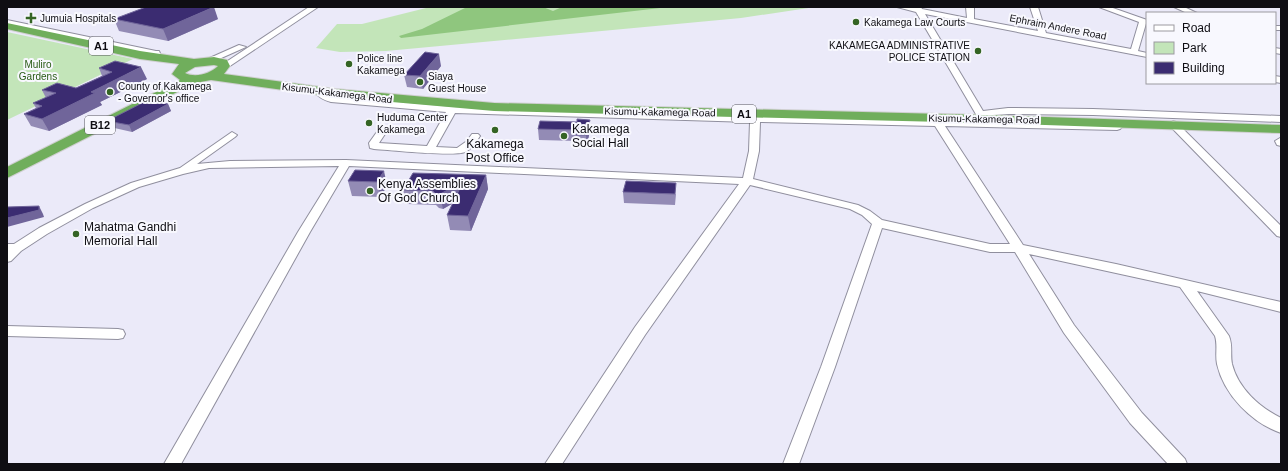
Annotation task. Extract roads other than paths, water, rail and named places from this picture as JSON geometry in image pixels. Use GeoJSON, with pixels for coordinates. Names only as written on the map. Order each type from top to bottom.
{"type":"FeatureCollection","features":[{"type":"Feature","properties":{"kind":"highway","name":"A1"},"geometry":{"type":"LineString","coordinates":[[7,26],[158,58],[201,62]]}},
{"type":"Feature","properties":{"kind":"highway","name":"A1"},"geometry":{"type":"LineString","coordinates":[[7,31],[153,63],[179,73]]}},
{"type":"Feature","properties":{"kind":"highway","name":"Kisumu-Kakamega Road"},"geometry":{"type":"LineString","coordinates":[[201,62],[220,62],[224,67],[244,75],[340,89],[480,102],[662,108],[980,114],[1281,123]]}},
{"type":"Feature","properties":{"kind":"highway"},"geometry":{"type":"LineString","coordinates":[[201,62],[179,73],[183,78],[193,79],[209,76],[224,67]]}},
{"type":"Feature","properties":{"kind":"highway","name":"B12"},"geometry":{"type":"LineString","coordinates":[[7,173],[135,102],[179,73]]}},
{"type":"Feature","properties":{"kind":"highway","name":"Kisumu-Kakamega Road"},"geometry":{"type":"LineString","coordinates":[[209,76],[319,92],[494,107],[1174,126],[1280,138]]}},
{"type":"Feature","properties":{"kind":"highway","name":"B12"},"geometry":{"type":"LineString","coordinates":[[7,163],[135,102],[193,79]]}},
{"type":"Feature","properties":{"kind":"street"},"geometry":{"type":"LineString","coordinates":[[201,62],[245,46],[314,7]]}},
{"type":"Feature","properties":{"kind":"street","name":"Ephraim Andere Road"},"geometry":{"type":"LineString","coordinates":[[901,7],[918,9],[971,22],[1146,55]]}},
{"type":"Feature","properties":{"kind":"street"},"geometry":{"type":"LineString","coordinates":[[970,7],[971,22]]}},
{"type":"Feature","properties":{"kind":"street"},"geometry":{"type":"LineString","coordinates":[[1034,7],[1043,35]]}},
{"type":"Feature","properties":{"kind":"street"},"geometry":{"type":"LineString","coordinates":[[1103,7],[1145,22],[1134,52]]}},
{"type":"Feature","properties":{"kind":"street"},"geometry":{"type":"LineString","coordinates":[[1178,7],[1190,12]]}},
{"type":"Feature","properties":{"kind":"street"},"geometry":{"type":"LineString","coordinates":[[918,9],[980,114],[1008,111],[1093,112],[1281,119]]}},
{"type":"Feature","properties":{"kind":"street"},"geometry":{"type":"LineString","coordinates":[[224,67],[291,21]]}},
{"type":"Feature","properties":{"kind":"street"},"geometry":{"type":"LineString","coordinates":[[7,22],[156,54],[158,58]]}},
{"type":"Feature","properties":{"kind":"street"},"geometry":{"type":"LineString","coordinates":[[319,92],[324,97],[331,99],[452,110],[542,114],[939,124],[1174,126],[1281,233]]}},
{"type":"Feature","properties":{"kind":"street"},"geometry":{"type":"LineString","coordinates":[[430,149],[452,110]]}},
{"type":"Feature","properties":{"kind":"street"},"geometry":{"type":"LineString","coordinates":[[676,112],[696,118]]}},
{"type":"Feature","properties":{"kind":"street"},"geometry":{"type":"LineString","coordinates":[[553,464],[640,331],[747,181],[754,162],[756,138],[755,120]]}},
{"type":"Feature","properties":{"kind":"street"},"geometry":{"type":"LineString","coordinates":[[939,124],[1069,330],[1136,418],[1179,464]]}},
{"type":"Feature","properties":{"kind":"street"},"geometry":{"type":"LineString","coordinates":[[382,131],[374,143],[374,146],[459,151],[464,150],[475,136]]}},
{"type":"Feature","properties":{"kind":"street"},"geometry":{"type":"LineString","coordinates":[[181,171],[232,135]]}},
{"type":"Feature","properties":{"kind":"street"},"geometry":{"type":"LineString","coordinates":[[7,258],[12,248],[110,195],[135,185],[181,171],[209,165],[265,162],[346,163],[747,181],[854,207],[866,213],[878,223],[990,248],[1018,248],[1184,284],[1281,307]]}},
{"type":"Feature","properties":{"kind":"street"},"geometry":{"type":"LineString","coordinates":[[172,464],[304,232],[346,163]]}},
{"type":"Feature","properties":{"kind":"street"},"geometry":{"type":"LineString","coordinates":[[791,464],[828,367],[878,223]]}},
{"type":"Feature","properties":{"kind":"street"},"geometry":{"type":"LineString","coordinates":[[1184,284],[1220,333],[1226,346],[1224,363],[1227,374],[1244,400],[1270,421],[1281,426]]}},
{"type":"Feature","properties":{"kind":"street"},"geometry":{"type":"LineString","coordinates":[[7,332],[118,334]]}},
{"type":"Feature","properties":{"kind":"place","name":"Jumuia Hospitals"},"geometry":{"type":"Point","coordinates":[31,18]}},
{"type":"Feature","properties":{"kind":"place","name":"Kakamega Law Courts"},"geometry":{"type":"Point","coordinates":[856,22]}},
{"type":"Feature","properties":{"kind":"place","name":"KAKAMEGA ADMINISTRATIVE POLICE STATION"},"geometry":{"type":"Point","coordinates":[978,51]}},
{"type":"Feature","properties":{"kind":"place","name":"Police line Kakamega"},"geometry":{"type":"Point","coordinates":[349,64]}},
{"type":"Feature","properties":{"kind":"place","name":"Siaya Guest House"},"geometry":{"type":"Point","coordinates":[420,82]}},
{"type":"Feature","properties":{"kind":"place","name":"County of Kakamega - Governor's office"},"geometry":{"type":"Point","coordinates":[110,92]}},
{"type":"Feature","properties":{"kind":"place","name":"Huduma Center Kakamega"},"geometry":{"type":"Point","coordinates":[369,123]}},
{"type":"Feature","properties":{"kind":"place","name":"Kakamega Post Office"},"geometry":{"type":"Point","coordinates":[495,130]}},
{"type":"Feature","properties":{"kind":"place","name":"Kakamega Social Hall"},"geometry":{"type":"Point","coordinates":[564,136]}},
{"type":"Feature","properties":{"kind":"place","name":"Kenya Assemblies Of God Church"},"geometry":{"type":"Point","coordinates":[370,191]}},
{"type":"Feature","properties":{"kind":"place","name":"Mahatma Gandhi Memorial Hall"},"geometry":{"type":"Point","coordinates":[76,234]}},
{"type":"Feature","properties":{"kind":"park label","name":"Muliro Gardens"},"geometry":{"type":"Point","coordinates":[38,70]}}]}
